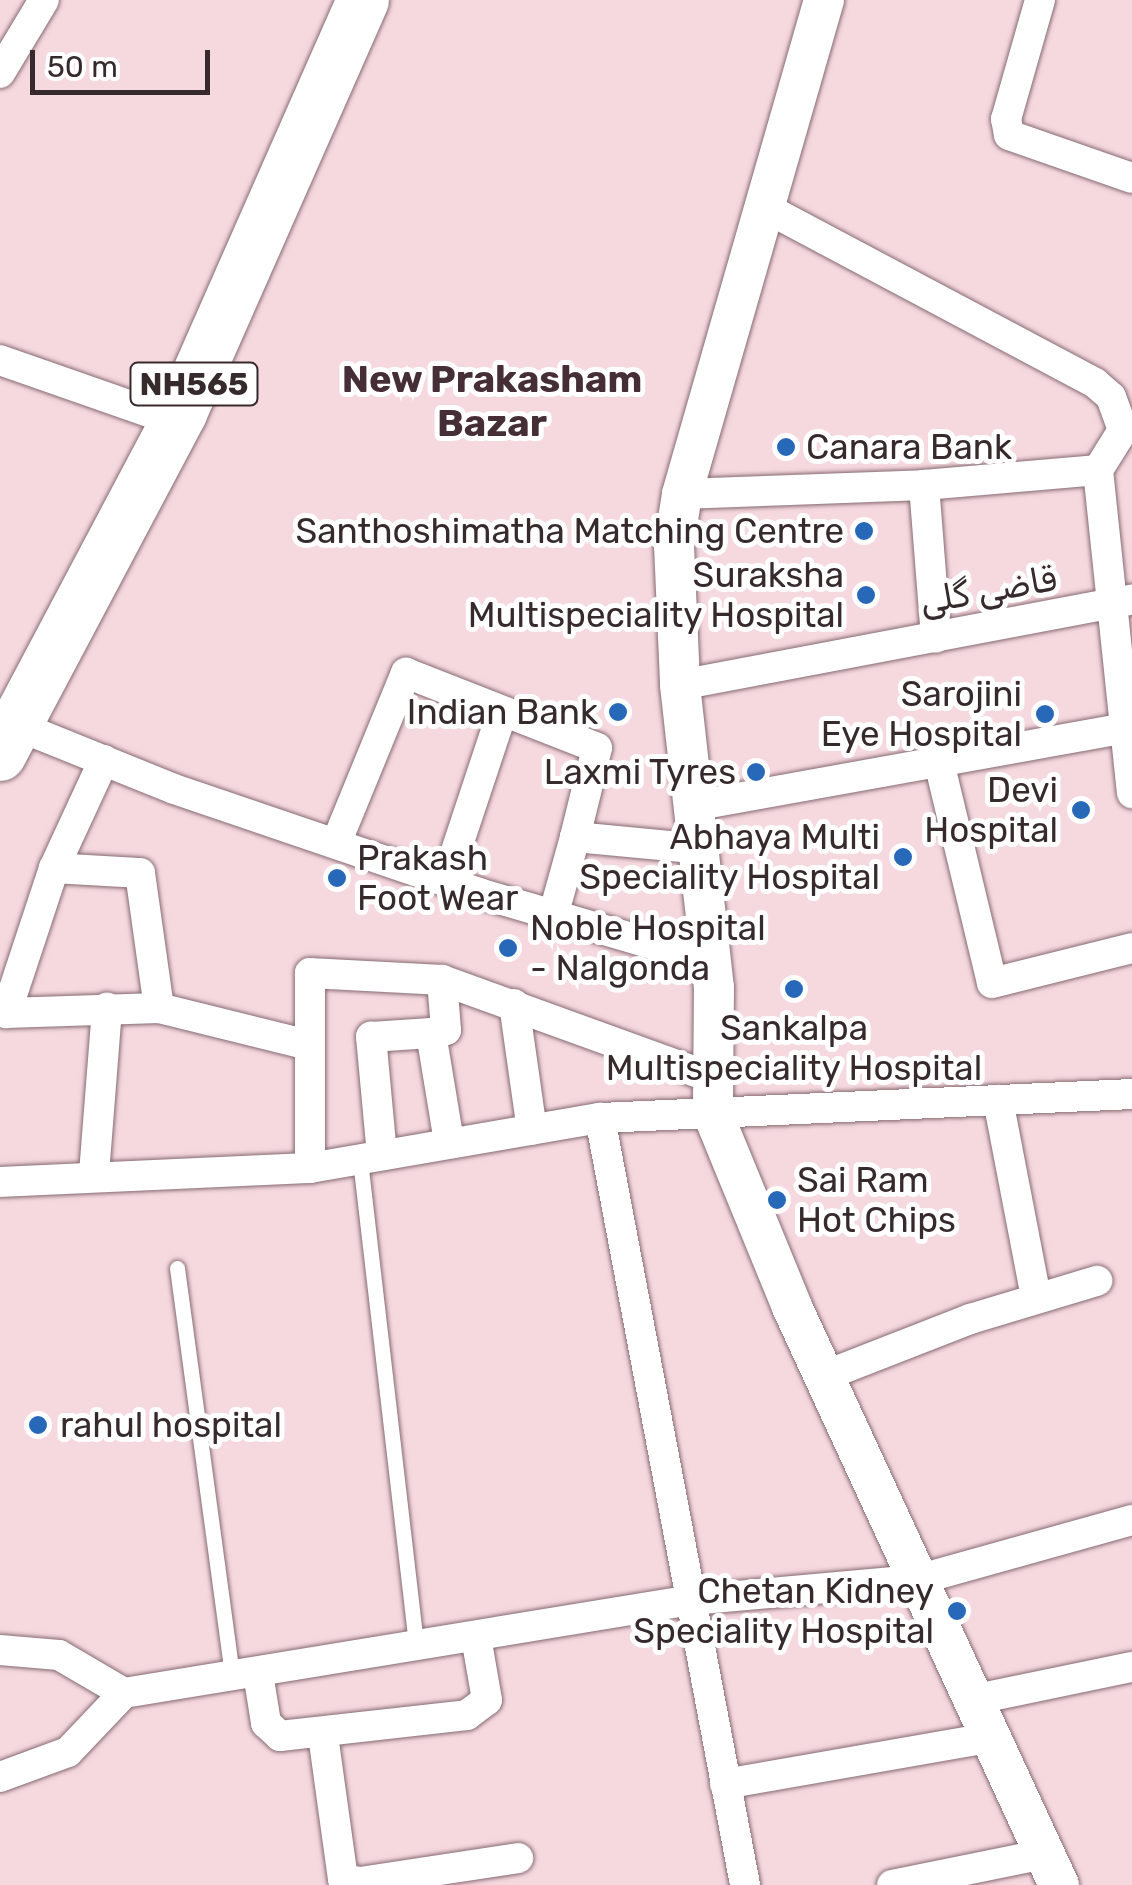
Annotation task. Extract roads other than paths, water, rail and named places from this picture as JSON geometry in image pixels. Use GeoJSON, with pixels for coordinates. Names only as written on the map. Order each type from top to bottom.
{"type":"FeatureCollection","features":[{"type":"Feature","properties":{"kind":"highway","name":"NH565"},"geometry":{"type":"LineString","coordinates":[[6,733],[164,418],[338,0]]}},
{"type":"Feature","properties":{"kind":"highway","name":"NH565"},"geometry":{"type":"LineString","coordinates":[[6,733],[181,413],[364,0]]}},
{"type":"Feature","properties":{"kind":"street"},"geometry":{"type":"LineString","coordinates":[[0,73],[44,0]]}},
{"type":"Feature","properties":{"kind":"street"},"geometry":{"type":"LineString","coordinates":[[824,0],[682,494],[674,546],[680,684],[704,848],[712,1096],[824,1376],[1052,1869],[892,1885]]}},
{"type":"Feature","properties":{"kind":"street"},"geometry":{"type":"LineString","coordinates":[[1040,0],[1006,119],[1009,135],[1132,178]]}},
{"type":"Feature","properties":{"kind":"street"},"geometry":{"type":"LineString","coordinates":[[764,207],[1096,383],[1111,396],[1123,430],[1098,470],[1120,603],[1132,793]]}},
{"type":"Feature","properties":{"kind":"street"},"geometry":{"type":"LineString","coordinates":[[0,360],[164,418]]}},
{"type":"Feature","properties":{"kind":"street"},"geometry":{"type":"LineString","coordinates":[[682,494],[924,486],[1098,470]]}},
{"type":"Feature","properties":{"kind":"street"},"geometry":{"type":"LineString","coordinates":[[924,486],[936,638]]}},
{"type":"Feature","properties":{"kind":"street","name":"قاضی گلی"},"geometry":{"type":"LineString","coordinates":[[680,684],[1120,603]]}},
{"type":"Feature","properties":{"kind":"street"},"geometry":{"type":"LineString","coordinates":[[336,841],[406,672],[597,748],[553,916]]}},
{"type":"Feature","properties":{"kind":"street"},"geometry":{"type":"LineString","coordinates":[[446,880],[502,713]]}},
{"type":"Feature","properties":{"kind":"street"},"geometry":{"type":"LineString","coordinates":[[698,805],[1127,728]]}},
{"type":"Feature","properties":{"kind":"street"},"geometry":{"type":"LineString","coordinates":[[6,733],[104,760],[553,916],[710,961]]}},
{"type":"Feature","properties":{"kind":"street"},"geometry":{"type":"LineString","coordinates":[[104,760],[54,868],[3,1013],[159,1008],[309,1045]]}},
{"type":"Feature","properties":{"kind":"street"},"geometry":{"type":"LineString","coordinates":[[939,762],[992,983],[1132,948]]}},
{"type":"Feature","properties":{"kind":"street"},"geometry":{"type":"LineString","coordinates":[[575,837],[704,848]]}},
{"type":"Feature","properties":{"kind":"street"},"geometry":{"type":"LineString","coordinates":[[54,868],[140,873],[159,1008]]}},
{"type":"Feature","properties":{"kind":"street"},"geometry":{"type":"LineString","coordinates":[[310,1168],[310,973],[442,980],[514,1004],[712,1096]]}},
{"type":"Feature","properties":{"kind":"street"},"geometry":{"type":"LineString","coordinates":[[371,1157],[371,1037],[446,1030],[442,980]]}},
{"type":"Feature","properties":{"kind":"street"},"geometry":{"type":"LineString","coordinates":[[514,1004],[532,1130]]}},
{"type":"Feature","properties":{"kind":"street"},"geometry":{"type":"LineString","coordinates":[[94,1174],[107,1008]]}},
{"type":"Feature","properties":{"kind":"street"},"geometry":{"type":"LineString","coordinates":[[431,1034],[449,1142]]}},
{"type":"Feature","properties":{"kind":"street"},"geometry":{"type":"LineString","coordinates":[[0,1182],[94,1174],[310,1168],[712,1096],[998,1100],[1132,1094]]}},
{"type":"Feature","properties":{"kind":"street"},"geometry":{"type":"LineString","coordinates":[[998,1100],[1036,1297]]}},
{"type":"Feature","properties":{"kind":"street"},"geometry":{"type":"LineString","coordinates":[[600,1118],[744,1885]]}},
{"type":"Feature","properties":{"kind":"street"},"geometry":{"type":"LineString","coordinates":[[824,1376],[1036,1297],[1097,1281]]}},
{"type":"Feature","properties":{"kind":"street"},"geometry":{"type":"LineString","coordinates":[[0,1778],[68,1752],[124,1693],[691,1600],[917,1580],[1132,1520]]}},
{"type":"Feature","properties":{"kind":"street"},"geometry":{"type":"LineString","coordinates":[[245,1675],[270,1731],[323,1735],[478,1712],[487,1693],[476,1637]]}},
{"type":"Feature","properties":{"kind":"street"},"geometry":{"type":"LineString","coordinates":[[0,1650],[59,1655],[124,1693]]}},
{"type":"Feature","properties":{"kind":"street"},"geometry":{"type":"LineString","coordinates":[[972,1700],[1132,1668]]}},
{"type":"Feature","properties":{"kind":"street"},"geometry":{"type":"LineString","coordinates":[[323,1735],[343,1879],[360,1882],[518,1858]]}},
{"type":"Feature","properties":{"kind":"street"},"geometry":{"type":"LineString","coordinates":[[726,1784],[989,1738]]}},
{"type":"Feature","properties":{"kind":"lane"},"geometry":{"type":"LineString","coordinates":[[371,1157],[416,1646]]}},
{"type":"Feature","properties":{"kind":"lane"},"geometry":{"type":"LineString","coordinates":[[177,1268],[245,1675]]}},
{"type":"Feature","properties":{"kind":"place","name":"Canara Bank"},"geometry":{"type":"Point","coordinates":[786,447]}},
{"type":"Feature","properties":{"kind":"place","name":"Santhoshimatha Matching Centre"},"geometry":{"type":"Point","coordinates":[864,531]}},
{"type":"Feature","properties":{"kind":"place","name":"Suraksha Multispeciality Hospital"},"geometry":{"type":"Point","coordinates":[866,595]}},
{"type":"Feature","properties":{"kind":"place","name":"Indian Bank"},"geometry":{"type":"Point","coordinates":[618,712]}},
{"type":"Feature","properties":{"kind":"place","name":"Sarojini Eye Hospital"},"geometry":{"type":"Point","coordinates":[1045,714]}},
{"type":"Feature","properties":{"kind":"place","name":"Laxmi Tyres"},"geometry":{"type":"Point","coordinates":[756,772]}},
{"type":"Feature","properties":{"kind":"place","name":"Devi Hospital"},"geometry":{"type":"Point","coordinates":[1081,810]}},
{"type":"Feature","properties":{"kind":"place","name":"Abhaya Multi Speciality Hospital"},"geometry":{"type":"Point","coordinates":[903,857]}},
{"type":"Feature","properties":{"kind":"place","name":"Prakash Foot Wear"},"geometry":{"type":"Point","coordinates":[337,878]}},
{"type":"Feature","properties":{"kind":"place","name":"Noble Hospital - Nalgonda"},"geometry":{"type":"Point","coordinates":[508,948]}},
{"type":"Feature","properties":{"kind":"place","name":"Sankalpa Multispeciality Hospital"},"geometry":{"type":"Point","coordinates":[794,989]}},
{"type":"Feature","properties":{"kind":"place","name":"Sai Ram Hot Chips"},"geometry":{"type":"Point","coordinates":[777,1200]}},
{"type":"Feature","properties":{"kind":"place","name":"rahul hospital"},"geometry":{"type":"Point","coordinates":[38,1425]}},
{"type":"Feature","properties":{"kind":"place","name":"Chetan Kidney Speciality Hospital"},"geometry":{"type":"Point","coordinates":[957,1611]}},
{"type":"Feature","properties":{"kind":"district","name":"New Prakasham Bazar"},"geometry":{"type":"Point","coordinates":[492,402]}}]}
